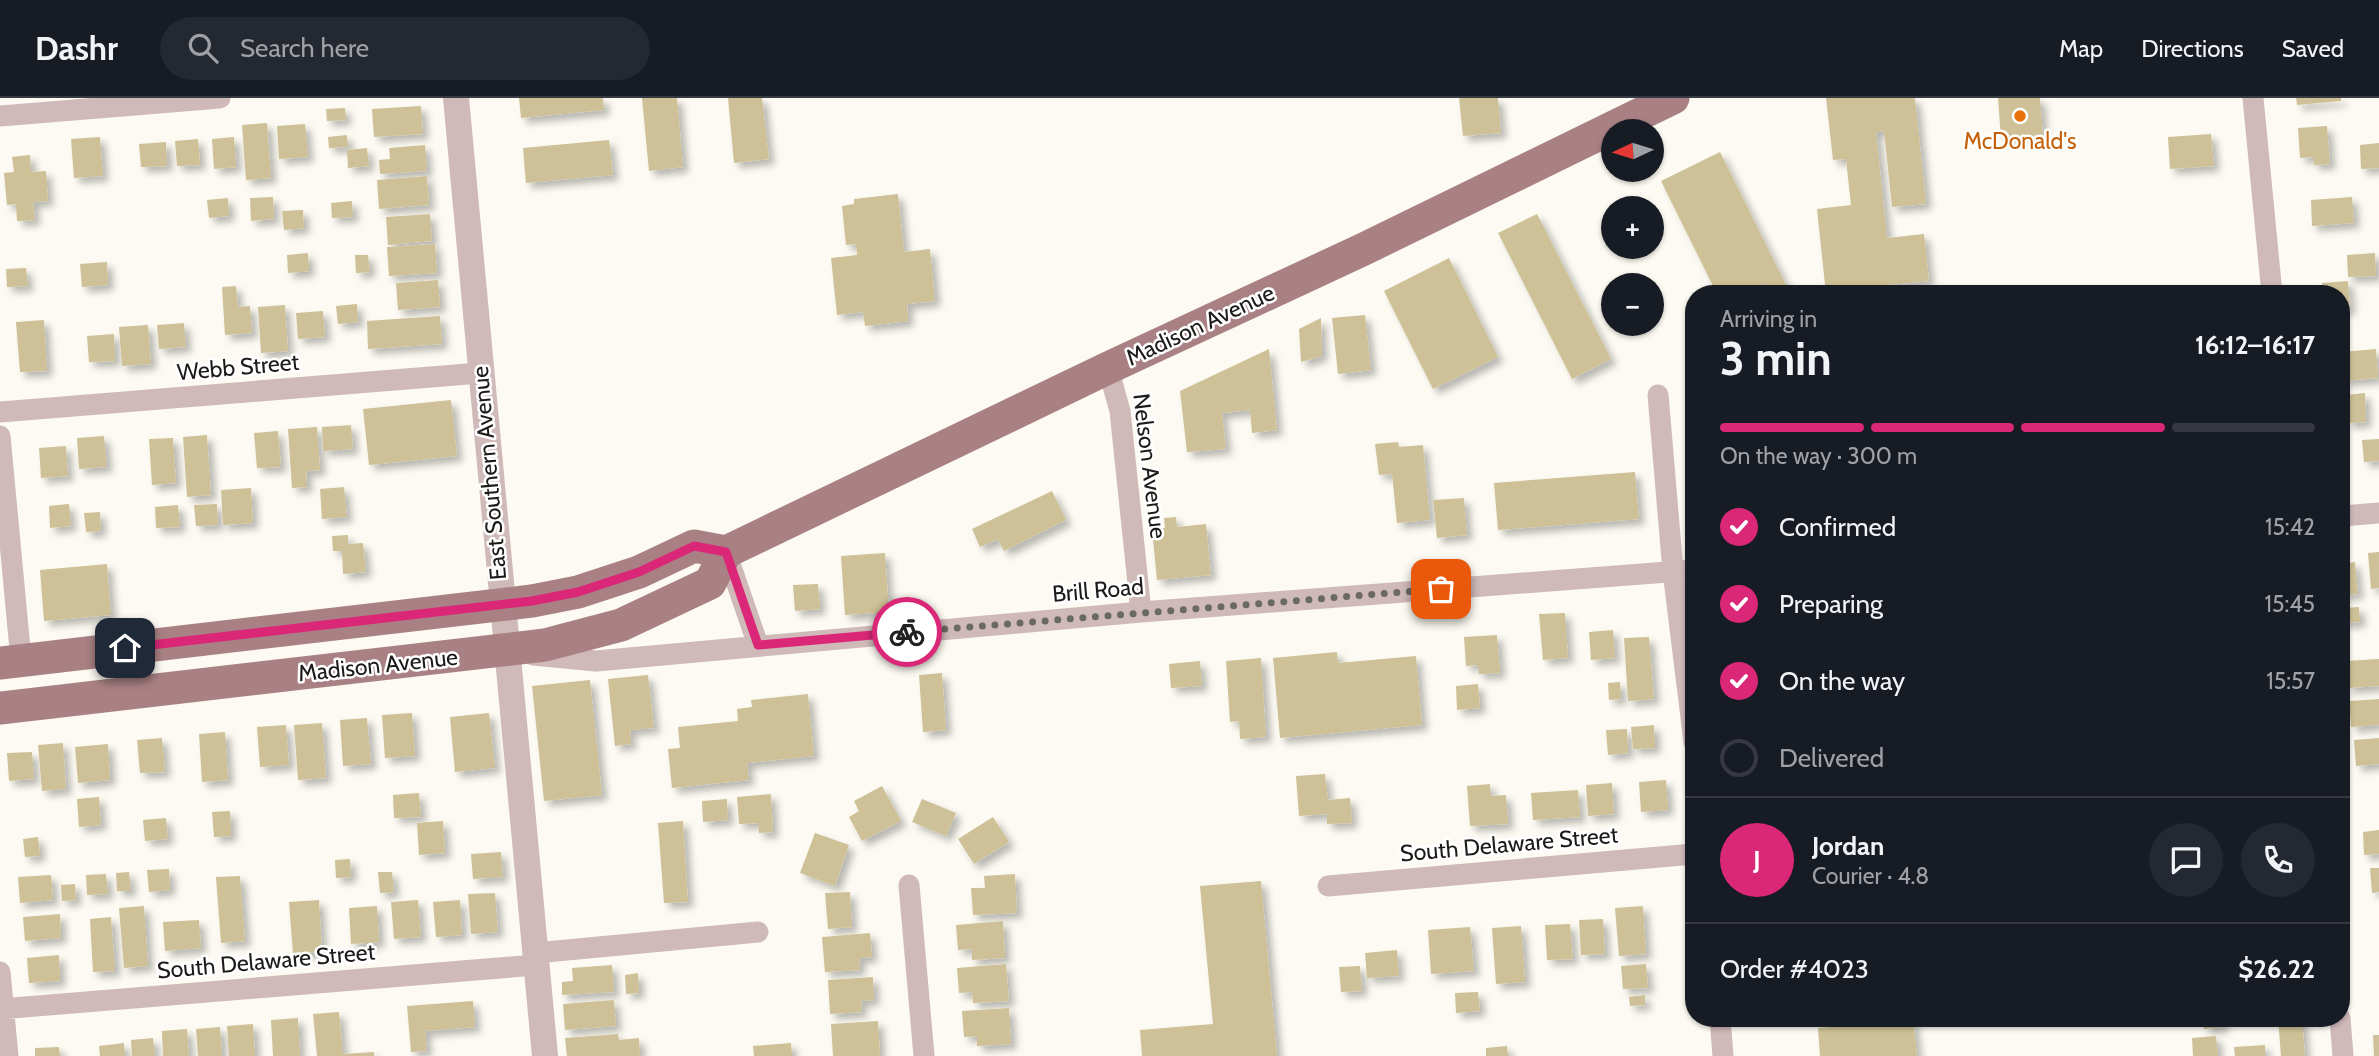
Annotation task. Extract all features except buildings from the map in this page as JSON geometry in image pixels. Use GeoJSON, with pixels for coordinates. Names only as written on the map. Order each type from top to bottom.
{"type":"FeatureCollection","features":[{"type":"Feature","properties":{"kind":"main road","name":"Madison Avenue"},"geometry":{"type":"LineString","coordinates":[[10,661],[502,605],[578,592],[639,572],[694,546],[726,552],[1108,368],[1364,249],[1673,98]]}},
{"type":"Feature","properties":{"kind":"main road","name":"Madison Avenue"},"geometry":{"type":"LineString","coordinates":[[0,708],[507,651],[586,636],[621,625],[710,583],[726,552]]}},
{"type":"Feature","properties":{"kind":"street"},"geometry":{"type":"LineString","coordinates":[[0,116],[220,98]]}},
{"type":"Feature","properties":{"kind":"street","name":"East Southern Avenue"},"geometry":{"type":"LineString","coordinates":[[456,98],[545,1056]]}},
{"type":"Feature","properties":{"kind":"street"},"geometry":{"type":"LineString","coordinates":[[2253,98],[2271,285]]}},
{"type":"Feature","properties":{"kind":"street","name":"Nelson Avenue"},"geometry":{"type":"LineString","coordinates":[[1108,368],[1120,411],[1141,612]]}},
{"type":"Feature","properties":{"kind":"street","name":"Webb Street"},"geometry":{"type":"LineString","coordinates":[[0,412],[481,373]]}},
{"type":"Feature","properties":{"kind":"street"},"geometry":{"type":"LineString","coordinates":[[1658,395],[1685,601]]}},
{"type":"Feature","properties":{"kind":"street"},"geometry":{"type":"LineString","coordinates":[[0,436],[10,661]]}},
{"type":"Feature","properties":{"kind":"street"},"geometry":{"type":"LineString","coordinates":[[2350,515],[2379,513]]}},
{"type":"Feature","properties":{"kind":"street"},"geometry":{"type":"LineString","coordinates":[[726,552],[758,645]]}},
{"type":"Feature","properties":{"kind":"street","name":"Brill Road"},"geometry":{"type":"LineString","coordinates":[[507,651],[597,661],[1141,612],[1683,570]]}},
{"type":"Feature","properties":{"kind":"street","name":"South Delaware Street"},"geometry":{"type":"LineString","coordinates":[[1328,886],[1685,856]]}},
{"type":"Feature","properties":{"kind":"street"},"geometry":{"type":"LineString","coordinates":[[909,885],[924,1056]]}},
{"type":"Feature","properties":{"kind":"street","name":"South Delaware Street"},"geometry":{"type":"LineString","coordinates":[[1,1009],[536,959],[758,932]]}},
{"type":"Feature","properties":{"kind":"street"},"geometry":{"type":"LineString","coordinates":[[0,972],[1,1009],[8,1056]]}},
{"type":"Feature","properties":{"kind":"street"},"geometry":{"type":"LineString","coordinates":[[1721,1027],[1723,1056]]}},
{"type":"Feature","properties":{"kind":"street"},"geometry":{"type":"LineString","coordinates":[[2341,1027],[2343,1056]]}},
{"type":"Feature","properties":{"kind":"way so far"},"geometry":{"type":"LineString","coordinates":[[907,632],[1441,589]]}},
{"type":"Feature","properties":{"kind":"place","name":"McDonald's"},"geometry":{"type":"Point","coordinates":[2020,116]}},
{"type":"Feature","properties":{"kind":"route"},"geometry":{"type":"LineString","coordinates":[[125,648],[532,601],[578,592],[639,572],[694,546],[726,552],[758,645],[907,632]]}}]}
